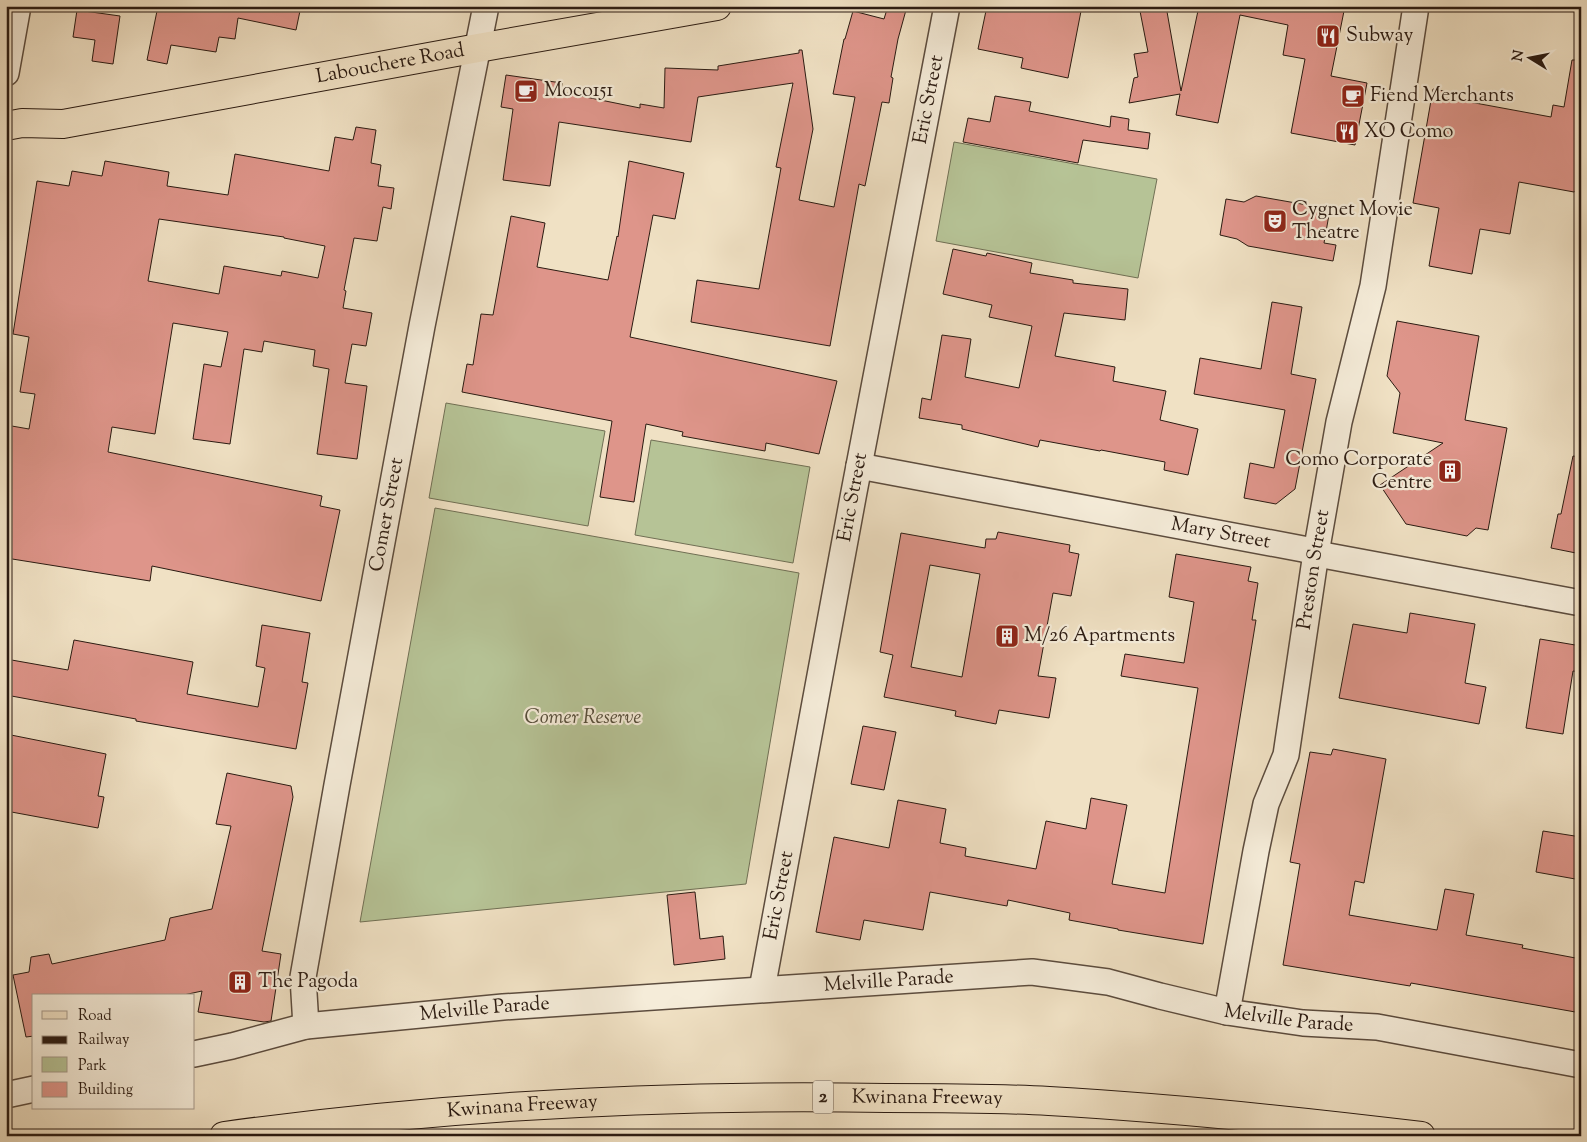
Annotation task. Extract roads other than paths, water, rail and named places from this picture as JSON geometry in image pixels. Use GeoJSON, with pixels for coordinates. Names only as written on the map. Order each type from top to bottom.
{"type":"FeatureCollection","features":[{"type":"Feature","properties":{"kind":"main road","name":"Labouchere Road"},"geometry":{"type":"LineString","coordinates":[[6,142],[22,140],[63,124],[717,6]]}},
{"type":"Feature","properties":{"kind":"main road","name":"Labouchere Road"},"geometry":{"type":"LineString","coordinates":[[6,126],[22,123],[63,124]]}},
{"type":"Feature","properties":{"kind":"main road","name":"Kwinana Freeway"},"geometry":{"type":"LineString","coordinates":[[224,1136],[354,1120],[523,1106],[708,1097],[799,1096],[1047,1101],[1277,1118],[1421,1136]]}},
{"type":"Feature","properties":{"kind":"street"},"geometry":{"type":"LineString","coordinates":[[6,73],[18,6]]}},
{"type":"Feature","properties":{"kind":"street","name":"Comer Street"},"geometry":{"type":"LineString","coordinates":[[306,1026],[303,977],[328,833],[419,346],[486,6]]}},
{"type":"Feature","properties":{"kind":"street","name":"Eric Street"},"geometry":{"type":"LineString","coordinates":[[762,989],[947,6]]}},
{"type":"Feature","properties":{"kind":"street","name":"Preston Street"},"geometry":{"type":"LineString","coordinates":[[1227,1012],[1266,804],[1286,755],[1316,553],[1339,422],[1372,290],[1416,6]]}},
{"type":"Feature","properties":{"kind":"street","name":"Mary Street"},"geometry":{"type":"LineString","coordinates":[[859,466],[1280,544],[1316,553],[1581,603]]}},
{"type":"Feature","properties":{"kind":"street","name":"Melville Parade"},"geometry":{"type":"LineString","coordinates":[[195,1054],[306,1026],[503,1007],[1032,972],[1108,982],[1227,1012],[1303,1024],[1377,1027],[1581,1065]]}},
{"type":"Feature","properties":{"kind":"street"},"geometry":{"type":"LineString","coordinates":[[6,1095],[32,1089]]}},
{"type":"Feature","properties":{"kind":"railway"},"geometry":{"type":"LineString","coordinates":[[632,1136],[651,1134],[759,1136]]}},
{"type":"Feature","properties":{"kind":"place","name":"Subway"},"geometry":{"type":"Point","coordinates":[1328,36]}},
{"type":"Feature","properties":{"kind":"place","name":"Moco151"},"geometry":{"type":"Point","coordinates":[526,91]}},
{"type":"Feature","properties":{"kind":"place","name":"Fiend Merchants"},"geometry":{"type":"Point","coordinates":[1353,96]}},
{"type":"Feature","properties":{"kind":"place","name":"XO Como"},"geometry":{"type":"Point","coordinates":[1347,132]}},
{"type":"Feature","properties":{"kind":"place","name":"Cygnet Movie Theatre"},"geometry":{"type":"Point","coordinates":[1275,221]}},
{"type":"Feature","properties":{"kind":"place","name":"Como Corporate Centre"},"geometry":{"type":"Point","coordinates":[1450,471]}},
{"type":"Feature","properties":{"kind":"place","name":"M/26 Apartments"},"geometry":{"type":"Point","coordinates":[1007,636]}},
{"type":"Feature","properties":{"kind":"place","name":"The Pagoda"},"geometry":{"type":"Point","coordinates":[240,982]}},
{"type":"Feature","properties":{"kind":"park label","name":"Comer Reserve"},"geometry":{"type":"Point","coordinates":[583,718]}}]}
